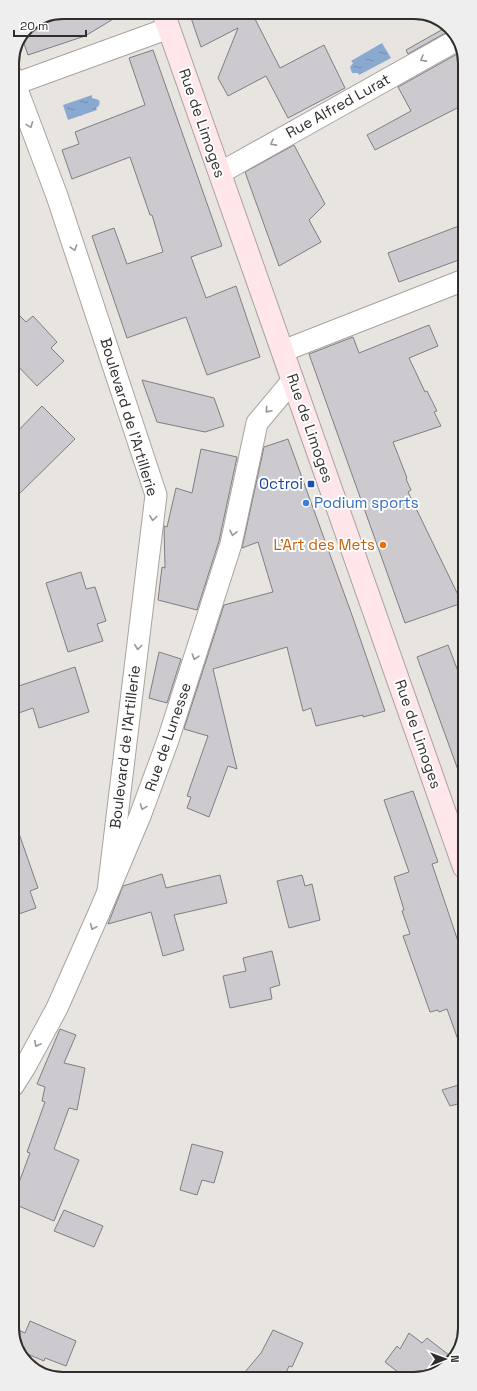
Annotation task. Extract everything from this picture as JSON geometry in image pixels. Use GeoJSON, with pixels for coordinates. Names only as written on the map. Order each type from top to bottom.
{"type":"FeatureCollection","features":[{"type":"Feature","properties":{"kind":"main road","name":"Rue de Limoges"},"geometry":{"type":"LineString","coordinates":[[166,20],[458,845]]}},
{"type":"Feature","properties":{"kind":"street"},"geometry":{"type":"LineString","coordinates":[[19,78],[166,20]]}},
{"type":"Feature","properties":{"kind":"street","name":"Rue Alfred Lurat"},"geometry":{"type":"LineString","coordinates":[[220,173],[453,42]]}},
{"type":"Feature","properties":{"kind":"street","name":"Boulevard de l'Artillerie"},"geometry":{"type":"LineString","coordinates":[[19,96],[57,196],[156,495],[108,891]]}},
{"type":"Feature","properties":{"kind":"street"},"geometry":{"type":"LineString","coordinates":[[283,351],[458,282]]}},
{"type":"Feature","properties":{"kind":"street","name":"Rue de Lunesse"},"geometry":{"type":"LineString","coordinates":[[19,1064],[57,1008],[140,816],[168,740],[231,544],[257,423],[293,380]]}},
{"type":"Feature","properties":{"kind":"water"},"geometry":{"type":"Polygon","coordinates":[[[382,43],[391,58],[359,75],[358,73],[352,73],[350,67],[353,63],[351,61],[382,43]]]}},
{"type":"Feature","properties":{"kind":"water"},"geometry":{"type":"Polygon","coordinates":[[[92,95],[92,98],[99,100],[100,102],[96,108],[97,110],[68,120],[63,105],[92,95]]]}},
{"type":"Feature","properties":{"kind":"building"},"geometry":{"type":"Polygon","coordinates":[[[63,19],[113,19],[85,36],[28,55],[24,43],[32,32],[46,22],[63,19]]]}},
{"type":"Feature","properties":{"kind":"building"},"geometry":{"type":"Polygon","coordinates":[[[191,19],[255,19],[280,68],[324,45],[345,88],[288,118],[266,76],[228,96],[218,78],[238,28],[201,47],[191,19]]]}},
{"type":"Feature","properties":{"kind":"building"},"geometry":{"type":"Polygon","coordinates":[[[442,29],[446,33],[408,54],[406,50],[442,29]]]}},
{"type":"Feature","properties":{"kind":"building"},"geometry":{"type":"Polygon","coordinates":[[[153,50],[222,246],[191,257],[206,298],[236,286],[260,357],[207,375],[186,317],[127,338],[92,236],[114,228],[127,264],[163,252],[152,215],[150,215],[130,157],[72,179],[62,150],[79,144],[75,132],[145,105],[129,58],[153,50]]]}},
{"type":"Feature","properties":{"kind":"building"},"geometry":{"type":"Polygon","coordinates":[[[457,54],[458,108],[375,150],[367,135],[411,111],[398,87],[457,54]]]}},
{"type":"Feature","properties":{"kind":"building"},"geometry":{"type":"Polygon","coordinates":[[[294,145],[325,204],[309,220],[321,242],[279,266],[245,172],[294,145]]]}},
{"type":"Feature","properties":{"kind":"building"},"geometry":{"type":"Polygon","coordinates":[[[458,226],[458,260],[399,282],[388,253],[458,226]]]}},
{"type":"Feature","properties":{"kind":"building"},"geometry":{"type":"Polygon","coordinates":[[[19,315],[26,322],[33,316],[57,342],[51,348],[64,361],[37,386],[19,367],[19,315]]]}},
{"type":"Feature","properties":{"kind":"building"},"geometry":{"type":"Polygon","coordinates":[[[429,325],[438,346],[409,358],[425,392],[427,391],[437,411],[434,412],[441,426],[393,442],[411,490],[408,492],[458,595],[458,604],[405,623],[309,354],[353,337],[359,353],[429,325]]]}},
{"type":"Feature","properties":{"kind":"building"},"geometry":{"type":"Polygon","coordinates":[[[142,380],[214,398],[224,426],[205,432],[157,422],[142,380]]]}},
{"type":"Feature","properties":{"kind":"building"},"geometry":{"type":"Polygon","coordinates":[[[42,406],[75,439],[19,494],[19,430],[42,406]]]}},
{"type":"Feature","properties":{"kind":"building"},"geometry":{"type":"Polygon","coordinates":[[[288,439],[385,711],[316,726],[311,708],[303,711],[287,647],[213,669],[237,769],[228,766],[209,817],[187,808],[191,797],[187,796],[208,736],[184,729],[224,605],[273,592],[258,542],[242,548],[264,447],[288,439]]]}},
{"type":"Feature","properties":{"kind":"building"},"geometry":{"type":"Polygon","coordinates":[[[201,449],[237,457],[219,541],[197,610],[158,600],[162,567],[165,568],[164,526],[167,527],[176,488],[192,493],[201,449]]]}},
{"type":"Feature","properties":{"kind":"building"},"geometry":{"type":"Polygon","coordinates":[[[81,572],[86,589],[95,587],[106,621],[97,624],[103,641],[68,652],[46,583],[81,572]]]}},
{"type":"Feature","properties":{"kind":"building"},"geometry":{"type":"Polygon","coordinates":[[[448,645],[458,671],[458,770],[417,657],[448,645]]]}},
{"type":"Feature","properties":{"kind":"building"},"geometry":{"type":"Polygon","coordinates":[[[159,652],[181,659],[167,703],[149,698],[159,652]]]}},
{"type":"Feature","properties":{"kind":"building"},"geometry":{"type":"Polygon","coordinates":[[[75,667],[89,712],[39,728],[33,708],[19,713],[19,686],[75,667]]]}},
{"type":"Feature","properties":{"kind":"building"},"geometry":{"type":"Polygon","coordinates":[[[413,791],[438,862],[432,864],[458,941],[458,1040],[447,1009],[439,1012],[438,1010],[430,1012],[403,936],[410,934],[402,911],[404,910],[394,877],[409,872],[384,800],[413,791]]]}},
{"type":"Feature","properties":{"kind":"building"},"geometry":{"type":"Polygon","coordinates":[[[19,834],[38,888],[30,891],[36,908],[19,914],[19,834]]]}},
{"type":"Feature","properties":{"kind":"building"},"geometry":{"type":"Polygon","coordinates":[[[162,874],[166,888],[220,875],[227,903],[174,915],[184,950],[163,956],[151,912],[108,924],[123,886],[162,874]]]}},
{"type":"Feature","properties":{"kind":"building"},"geometry":{"type":"Polygon","coordinates":[[[302,875],[305,886],[312,884],[320,920],[289,928],[277,881],[302,875]]]}},
{"type":"Feature","properties":{"kind":"building"},"geometry":{"type":"Polygon","coordinates":[[[272,951],[280,985],[270,988],[272,999],[230,1008],[223,976],[246,971],[243,958],[272,951]]]}},
{"type":"Feature","properties":{"kind":"building"},"geometry":{"type":"Polygon","coordinates":[[[60,1029],[76,1035],[64,1063],[85,1068],[77,1110],[69,1108],[54,1149],[79,1160],[54,1221],[19,1206],[19,1183],[30,1153],[27,1152],[45,1102],[42,1101],[45,1087],[37,1084],[60,1029]]]}},
{"type":"Feature","properties":{"kind":"building"},"geometry":{"type":"Polygon","coordinates":[[[458,1085],[458,1104],[450,1106],[442,1090],[458,1085]]]}},
{"type":"Feature","properties":{"kind":"building"},"geometry":{"type":"Polygon","coordinates":[[[192,1144],[223,1152],[214,1183],[202,1180],[197,1195],[180,1190],[192,1144]]]}},
{"type":"Feature","properties":{"kind":"building"},"geometry":{"type":"Polygon","coordinates":[[[64,1210],[103,1226],[94,1247],[54,1231],[64,1210]]]}},
{"type":"Feature","properties":{"kind":"building"},"geometry":{"type":"Polygon","coordinates":[[[30,1321],[76,1341],[66,1366],[45,1358],[44,1361],[28,1354],[22,1345],[19,1330],[25,1333],[30,1321]]]}},
{"type":"Feature","properties":{"kind":"building"},"geometry":{"type":"Polygon","coordinates":[[[273,1330],[303,1343],[292,1367],[289,1366],[286,1372],[245,1372],[261,1353],[273,1330]]]}},
{"type":"Feature","properties":{"kind":"building"},"geometry":{"type":"Polygon","coordinates":[[[409,1333],[422,1343],[427,1338],[449,1355],[438,1365],[425,1371],[398,1372],[385,1362],[397,1346],[400,1349],[409,1333]]]}},
{"type":"Feature","properties":{"kind":"place","name":"Octroi"},"geometry":{"type":"Point","coordinates":[311,484]}},
{"type":"Feature","properties":{"kind":"place","name":"Podium sports"},"geometry":{"type":"Point","coordinates":[306,503]}},
{"type":"Feature","properties":{"kind":"place","name":"L'Art des Mets"},"geometry":{"type":"Point","coordinates":[383,545]}}]}
